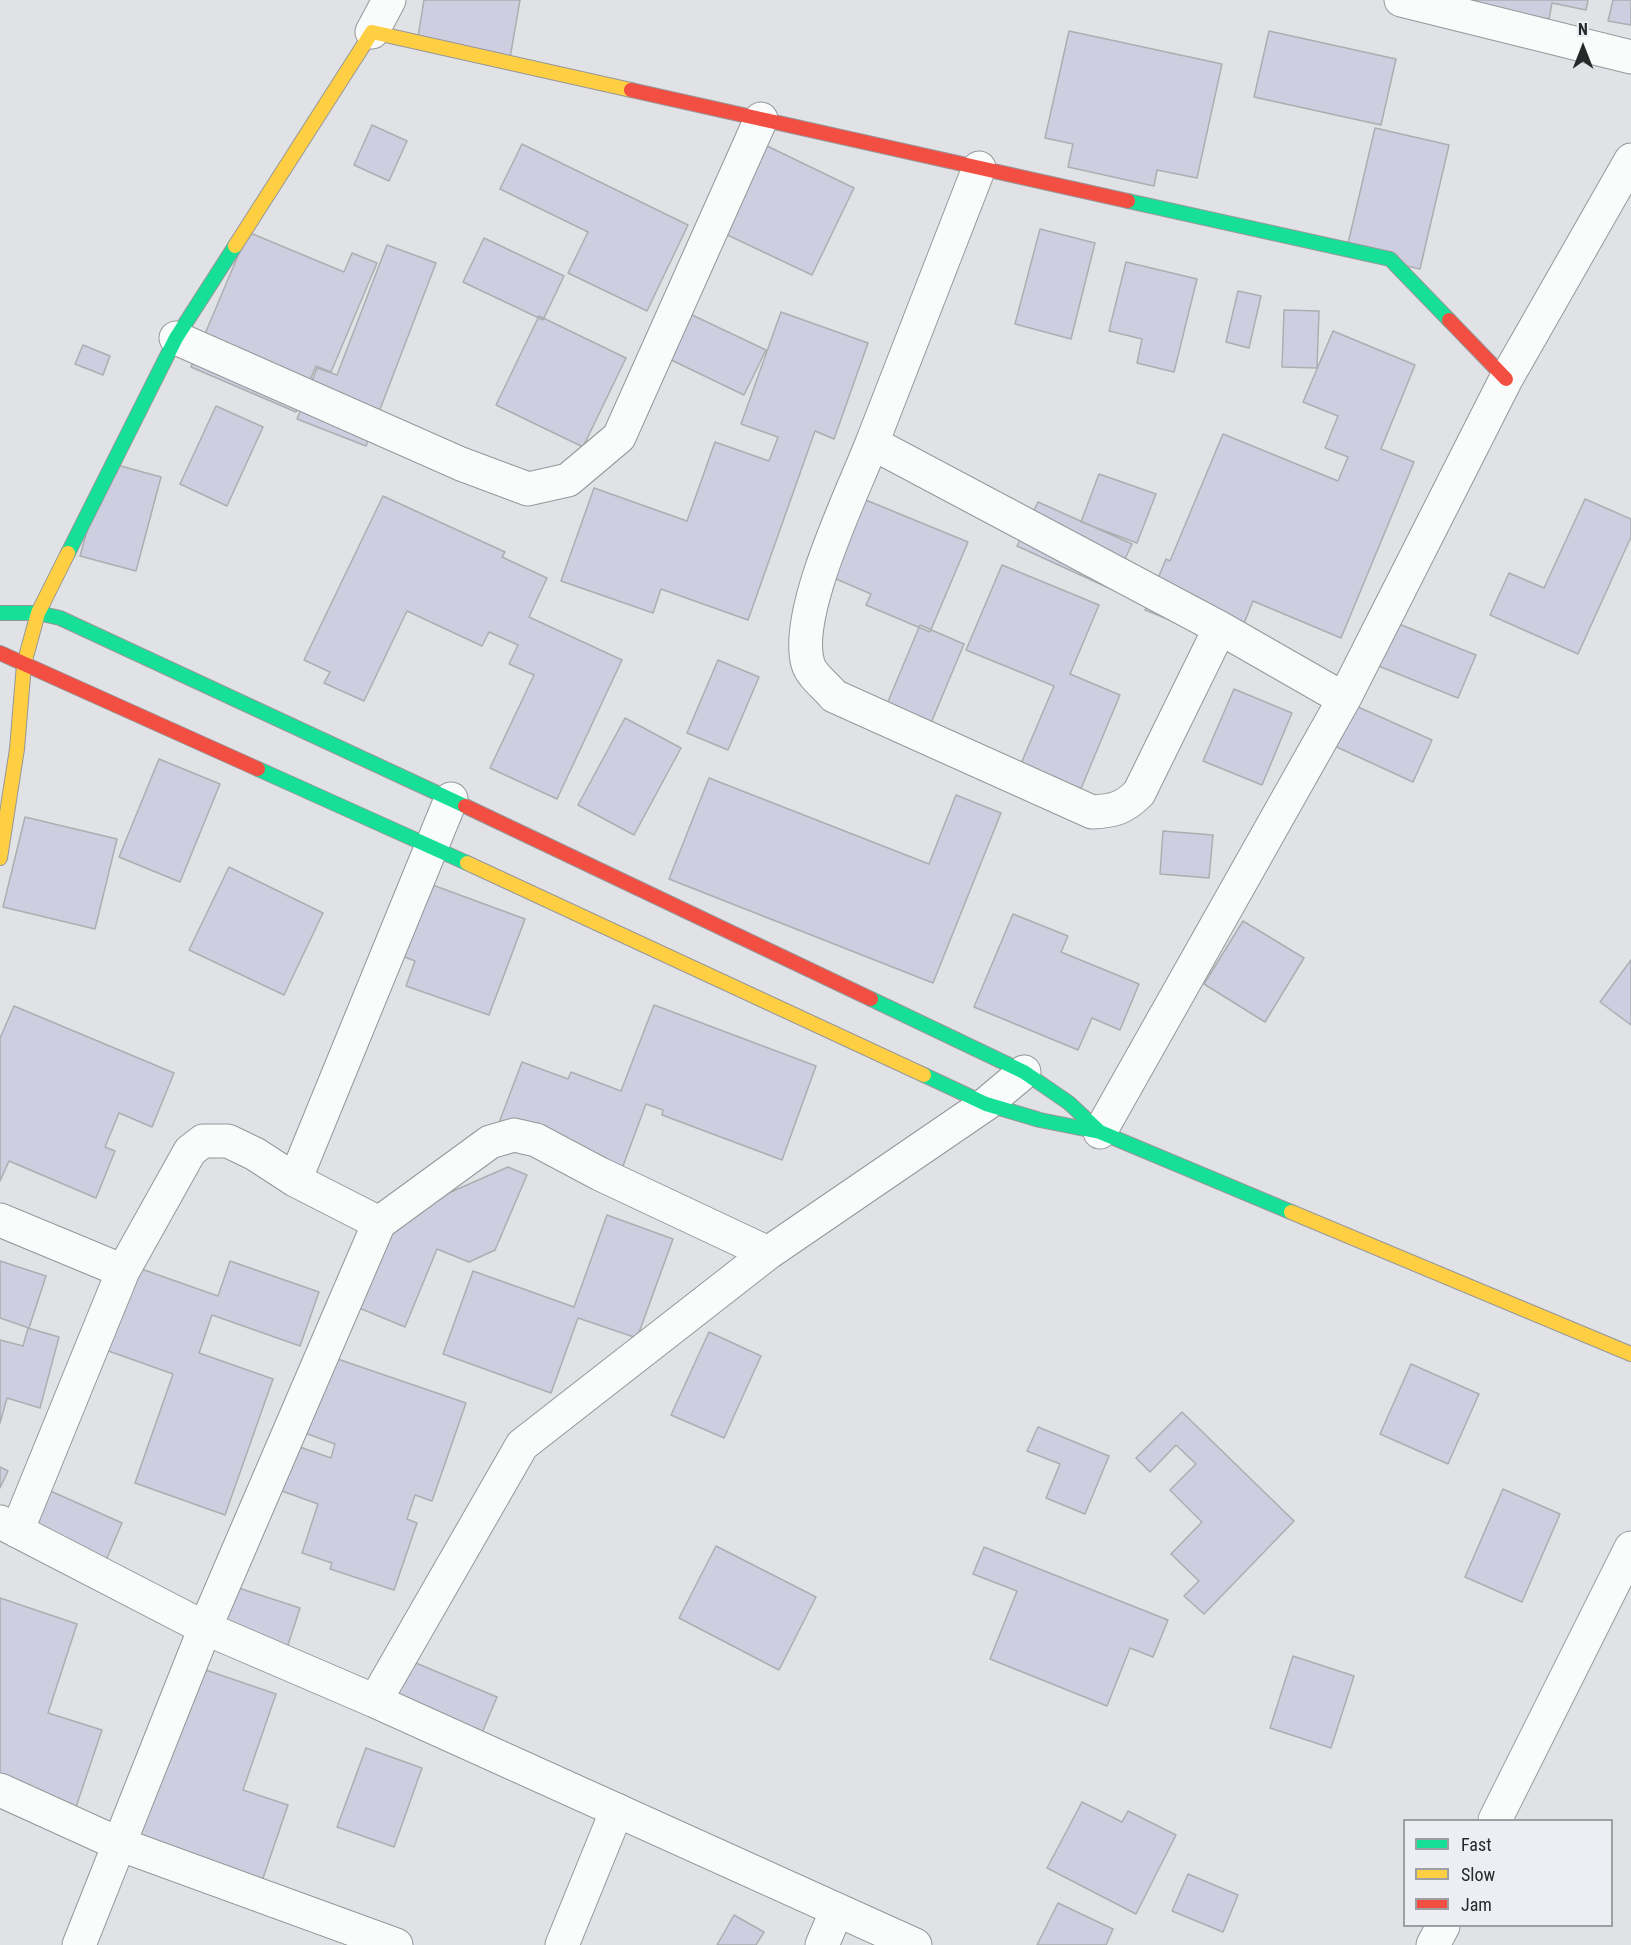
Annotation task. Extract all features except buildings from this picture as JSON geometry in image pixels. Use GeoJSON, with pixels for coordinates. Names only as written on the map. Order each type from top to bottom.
{"type":"FeatureCollection","features":[{"type":"Feature","properties":{"kind":"street"},"geometry":{"type":"LineString","coordinates":[[0,858],[17,749],[24,664],[38,613],[176,338],[372,32],[389,0]]}},
{"type":"Feature","properties":{"kind":"street"},"geometry":{"type":"LineString","coordinates":[[1401,0],[1631,57]]}},
{"type":"Feature","properties":{"kind":"street"},"geometry":{"type":"LineString","coordinates":[[372,32],[1390,259],[1506,379]]}},
{"type":"Feature","properties":{"kind":"street"},"geometry":{"type":"LineString","coordinates":[[176,338],[483,472],[528,489],[568,480],[619,437],[761,119]]}},
{"type":"Feature","properties":{"kind":"street"},"geometry":{"type":"LineString","coordinates":[[1100,1132],[1344,699],[1506,379],[1631,160]]}},
{"type":"Feature","properties":{"kind":"street"},"geometry":{"type":"LineString","coordinates":[[980,168],[810,603],[804,632],[808,666],[834,696],[1092,812],[1113,811],[1126,806],[1138,793],[1220,628]]}},
{"type":"Feature","properties":{"kind":"street"},"geometry":{"type":"LineString","coordinates":[[872,443],[1220,628],[1344,699]]}},
{"type":"Feature","properties":{"kind":"street"},"geometry":{"type":"LineString","coordinates":[[0,613],[38,613],[60,618],[82,627],[451,799],[1024,1072],[1069,1103],[1100,1132]]}},
{"type":"Feature","properties":{"kind":"street"},"geometry":{"type":"LineString","coordinates":[[0,653],[430,846],[986,1104],[1040,1120],[1100,1132],[1631,1354]]}},
{"type":"Feature","properties":{"kind":"street"},"geometry":{"type":"LineString","coordinates":[[295,1180],[451,799]]}},
{"type":"Feature","properties":{"kind":"street"},"geometry":{"type":"LineString","coordinates":[[375,1701],[522,1445],[768,1253],[986,1104],[1024,1072]]}},
{"type":"Feature","properties":{"kind":"street"},"geometry":{"type":"LineString","coordinates":[[79,1945],[205,1628],[379,1223],[490,1142],[514,1135],[536,1140],[600,1174],[768,1253]]}},
{"type":"Feature","properties":{"kind":"street"},"geometry":{"type":"LineString","coordinates":[[379,1223],[295,1180],[255,1154],[228,1141],[203,1141],[190,1151],[123,1271],[9,1526],[205,1628],[375,1701],[915,1945]]}},
{"type":"Feature","properties":{"kind":"street"},"geometry":{"type":"LineString","coordinates":[[0,1220],[123,1271]]}},
{"type":"Feature","properties":{"kind":"street"},"geometry":{"type":"LineString","coordinates":[[1496,1819],[1631,1548]]}},
{"type":"Feature","properties":{"kind":"street"},"geometry":{"type":"LineString","coordinates":[[0,1790],[119,1844],[396,1945]]}},
{"type":"Feature","properties":{"kind":"street"},"geometry":{"type":"LineString","coordinates":[[562,1945],[617,1810]]}},
{"type":"Feature","properties":{"kind":"street"},"geometry":{"type":"LineString","coordinates":[[822,1945],[837,1910]]}},
{"type":"Feature","properties":{"kind":"street"},"geometry":{"type":"LineString","coordinates":[[1433,1945],[1442,1927]]}},
{"type":"Feature","properties":{"kind":"traffic: fast"},"geometry":{"type":"LineString","coordinates":[[1128,201],[1390,259],[1449,320]]}},
{"type":"Feature","properties":{"kind":"traffic: fast"},"geometry":{"type":"LineString","coordinates":[[68,553],[176,338],[235,246]]}},
{"type":"Feature","properties":{"kind":"traffic: fast"},"geometry":{"type":"LineString","coordinates":[[0,613],[38,613],[60,618],[465,806]]}},
{"type":"Feature","properties":{"kind":"traffic: fast"},"geometry":{"type":"LineString","coordinates":[[258,769],[467,863]]}},
{"type":"Feature","properties":{"kind":"traffic: fast"},"geometry":{"type":"LineString","coordinates":[[871,999],[1024,1072],[1069,1103],[1100,1132]]}},
{"type":"Feature","properties":{"kind":"traffic: fast"},"geometry":{"type":"LineString","coordinates":[[924,1075],[986,1104],[1040,1120],[1100,1132],[1291,1212]]}},
{"type":"Feature","properties":{"kind":"traffic: slow"},"geometry":{"type":"LineString","coordinates":[[235,246],[372,32],[631,90]]}},
{"type":"Feature","properties":{"kind":"traffic: slow"},"geometry":{"type":"LineString","coordinates":[[0,858],[17,749],[24,664],[38,613],[68,553]]}},
{"type":"Feature","properties":{"kind":"traffic: slow"},"geometry":{"type":"LineString","coordinates":[[467,863],[924,1075]]}},
{"type":"Feature","properties":{"kind":"traffic: slow"},"geometry":{"type":"LineString","coordinates":[[1291,1212],[1631,1354]]}},
{"type":"Feature","properties":{"kind":"traffic: jam"},"geometry":{"type":"LineString","coordinates":[[631,90],[1128,201]]}},
{"type":"Feature","properties":{"kind":"traffic: jam"},"geometry":{"type":"LineString","coordinates":[[1449,320],[1506,379]]}},
{"type":"Feature","properties":{"kind":"traffic: jam"},"geometry":{"type":"LineString","coordinates":[[0,653],[258,769]]}},
{"type":"Feature","properties":{"kind":"traffic: jam"},"geometry":{"type":"LineString","coordinates":[[465,806],[871,999]]}}]}
